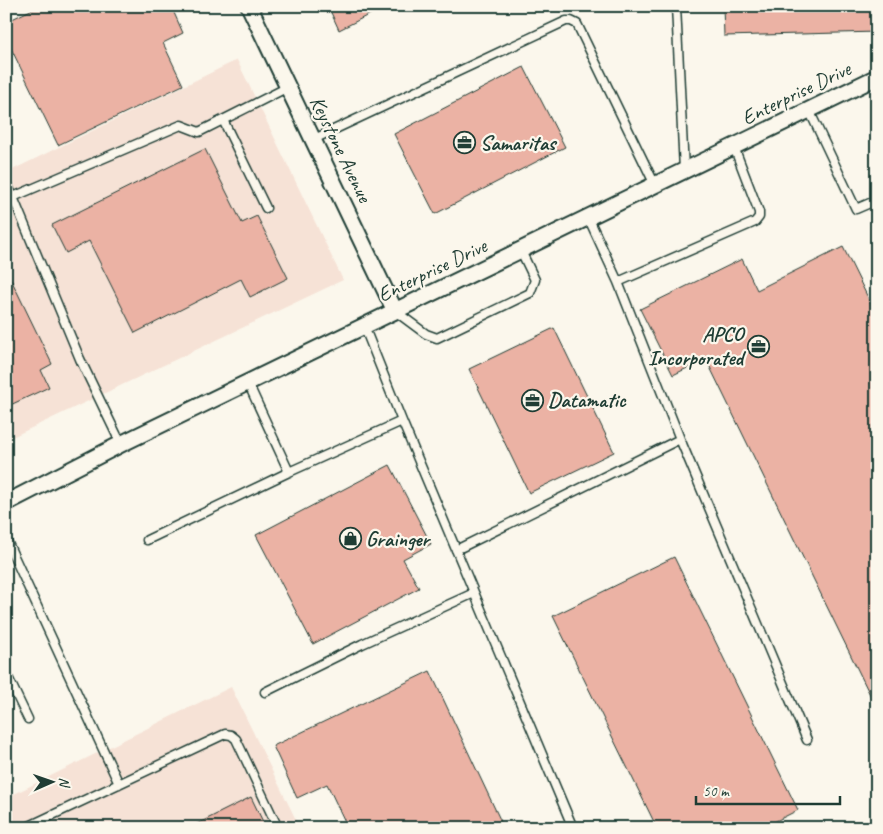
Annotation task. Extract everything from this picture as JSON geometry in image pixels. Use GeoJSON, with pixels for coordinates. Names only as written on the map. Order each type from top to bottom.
{"type":"FeatureCollection","features":[{"type":"Feature","properties":{"kind":"street","name":"Keystone Avenue"},"geometry":{"type":"LineString","coordinates":[[249,6],[395,310]]}},
{"type":"Feature","properties":{"kind":"street","name":"Enterprise Drive"},"geometry":{"type":"LineString","coordinates":[[6,503],[121,444],[877,77]]}},
{"type":"Feature","properties":{"kind":"lane"},"geometry":{"type":"LineString","coordinates":[[676,6],[684,170]]}},
{"type":"Feature","properties":{"kind":"lane"},"geometry":{"type":"LineString","coordinates":[[312,140],[566,21],[571,21],[577,24],[656,185]]}},
{"type":"Feature","properties":{"kind":"lane"},"geometry":{"type":"LineString","coordinates":[[13,197],[181,125],[199,132],[288,87]]}},
{"type":"Feature","properties":{"kind":"lane"},"geometry":{"type":"LineString","coordinates":[[810,110],[856,209],[877,200]]}},
{"type":"Feature","properties":{"kind":"lane"},"geometry":{"type":"LineString","coordinates":[[223,120],[266,208]]}},
{"type":"Feature","properties":{"kind":"lane"},"geometry":{"type":"LineString","coordinates":[[618,282],[755,222],[759,217],[759,212],[734,147]]}},
{"type":"Feature","properties":{"kind":"lane"},"geometry":{"type":"LineString","coordinates":[[6,182],[80,359],[121,444]]}},
{"type":"Feature","properties":{"kind":"lane"},"geometry":{"type":"LineString","coordinates":[[588,217],[618,282],[680,439],[807,740]]}},
{"type":"Feature","properties":{"kind":"lane"},"geometry":{"type":"LineString","coordinates":[[395,310],[426,334],[436,338],[530,293],[535,280],[520,251]]}},
{"type":"Feature","properties":{"kind":"lane"},"geometry":{"type":"LineString","coordinates":[[364,326],[573,828]]}},
{"type":"Feature","properties":{"kind":"lane"},"geometry":{"type":"LineString","coordinates":[[248,383],[289,472]]}},
{"type":"Feature","properties":{"kind":"lane"},"geometry":{"type":"LineString","coordinates":[[147,540],[289,472],[402,421]]}},
{"type":"Feature","properties":{"kind":"lane"},"geometry":{"type":"LineString","coordinates":[[456,550],[680,439]]}},
{"type":"Feature","properties":{"kind":"lane"},"geometry":{"type":"LineString","coordinates":[[6,539],[119,784]]}},
{"type":"Feature","properties":{"kind":"lane"},"geometry":{"type":"LineString","coordinates":[[265,692],[362,644],[474,593]]}},
{"type":"Feature","properties":{"kind":"lane"},"geometry":{"type":"LineString","coordinates":[[6,673],[28,719]]}},
{"type":"Feature","properties":{"kind":"lane"},"geometry":{"type":"LineString","coordinates":[[25,828],[225,734],[231,735],[236,739],[278,828]]}},
{"type":"Feature","properties":{"kind":"shaded area"},"geometry":{"type":"Polygon","coordinates":[[[237,60],[343,280],[6,440],[6,173],[237,60]]]}},
{"type":"Feature","properties":{"kind":"shaded area"},"geometry":{"type":"Polygon","coordinates":[[[231,687],[300,828],[6,828],[6,798],[231,687]]]}},
{"type":"Feature","properties":{"kind":"building"},"geometry":{"type":"Polygon","coordinates":[[[39,6],[171,6],[183,33],[163,43],[183,85],[58,145],[6,38],[6,22],[39,6]]]}},
{"type":"Feature","properties":{"kind":"building"},"geometry":{"type":"Polygon","coordinates":[[[328,6],[386,6],[339,30],[328,6]]]}},
{"type":"Feature","properties":{"kind":"building"},"geometry":{"type":"Polygon","coordinates":[[[723,6],[877,6],[877,32],[724,36],[723,6]]]}},
{"type":"Feature","properties":{"kind":"building"},"geometry":{"type":"Polygon","coordinates":[[[524,67],[565,147],[435,214],[394,134],[524,67]]]}},
{"type":"Feature","properties":{"kind":"building"},"geometry":{"type":"Polygon","coordinates":[[[205,149],[242,223],[257,216],[288,278],[250,297],[241,279],[135,333],[89,241],[66,253],[52,225],[205,149]]]}},
{"type":"Feature","properties":{"kind":"building"},"geometry":{"type":"Polygon","coordinates":[[[843,247],[877,316],[877,709],[706,359],[673,375],[640,309],[742,259],[757,290],[843,247]]]}},
{"type":"Feature","properties":{"kind":"building"},"geometry":{"type":"Polygon","coordinates":[[[6,269],[52,364],[41,370],[49,387],[6,407],[6,269]]]}},
{"type":"Feature","properties":{"kind":"building"},"geometry":{"type":"Polygon","coordinates":[[[554,328],[614,452],[529,493],[469,369],[554,328]]]}},
{"type":"Feature","properties":{"kind":"building"},"geometry":{"type":"Polygon","coordinates":[[[390,465],[431,544],[403,559],[419,588],[313,644],[256,535],[390,465]]]}},
{"type":"Feature","properties":{"kind":"building"},"geometry":{"type":"Polygon","coordinates":[[[674,557],[798,810],[762,828],[657,828],[553,616],[674,557]]]}},
{"type":"Feature","properties":{"kind":"building"},"geometry":{"type":"Polygon","coordinates":[[[430,671],[504,828],[348,828],[327,784],[297,798],[273,746],[430,671]]]}},
{"type":"Feature","properties":{"kind":"building"},"geometry":{"type":"Polygon","coordinates":[[[251,797],[266,828],[189,828],[251,797]]]}},
{"type":"Feature","properties":{"kind":"place","name":"Samaritas"},"geometry":{"type":"Point","coordinates":[464,143]}},
{"type":"Feature","properties":{"kind":"place","name":"APCO Incorporated"},"geometry":{"type":"Point","coordinates":[759,346]}},
{"type":"Feature","properties":{"kind":"place","name":"Datamatic"},"geometry":{"type":"Point","coordinates":[532,400]}},
{"type":"Feature","properties":{"kind":"place","name":"Grainger"},"geometry":{"type":"Point","coordinates":[350,539]}}]}
